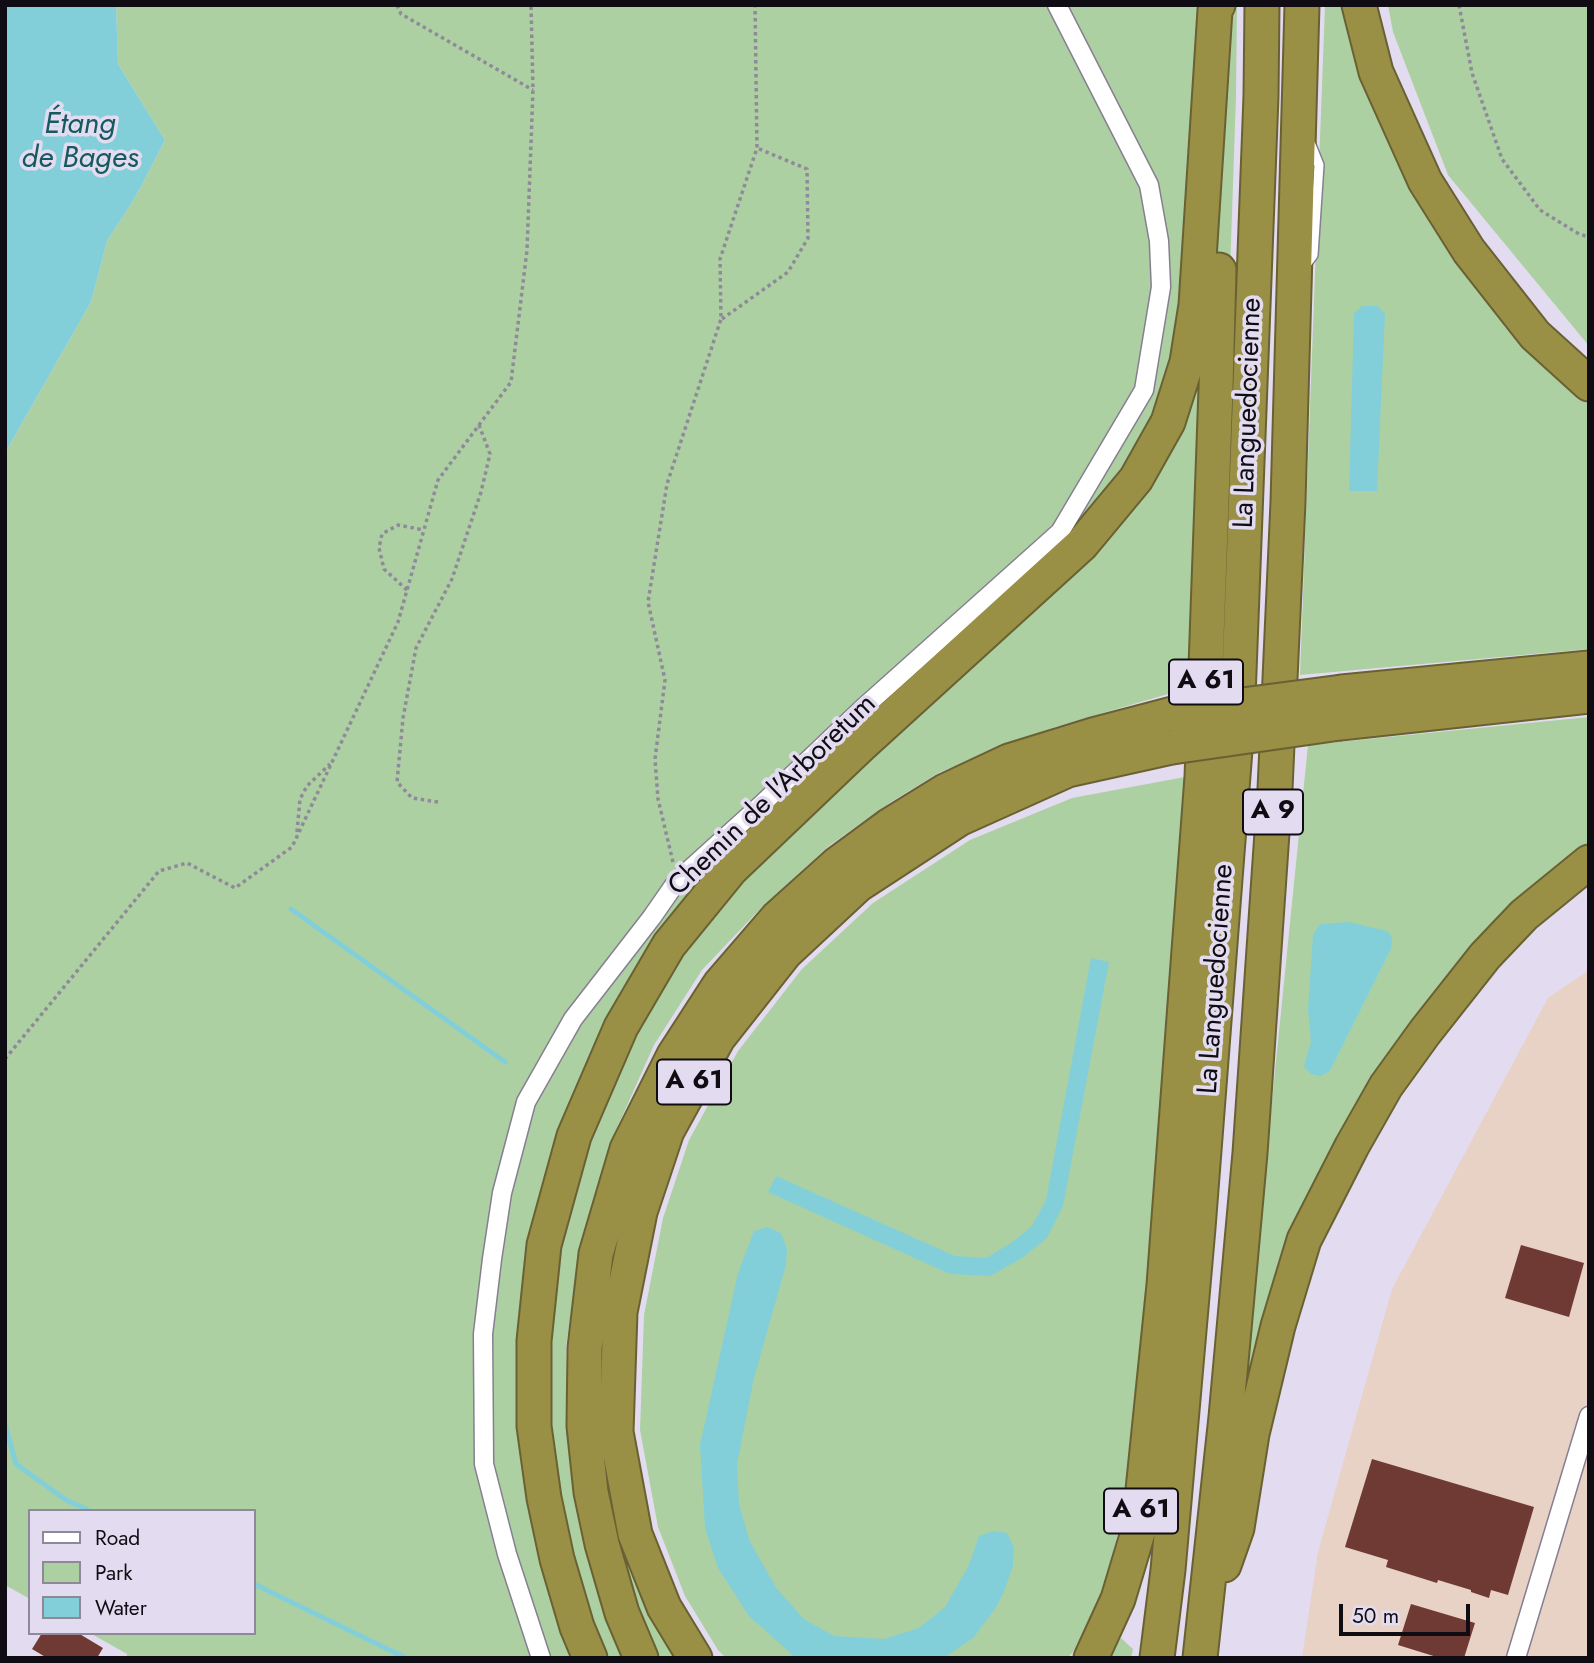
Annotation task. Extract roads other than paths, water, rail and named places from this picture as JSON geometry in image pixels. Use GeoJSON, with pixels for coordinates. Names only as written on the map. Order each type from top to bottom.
{"type":"FeatureCollection","features":[{"type":"Feature","properties":{"kind":"highway"},"geometry":{"type":"LineString","coordinates":[[590,1658],[577,1627],[557,1559],[544,1498],[534,1426],[534,1341],[544,1245],[574,1136],[621,1027],[669,944],[731,869],[860,746],[1082,544],[1136,479],[1168,422],[1187,362],[1196,305],[1218,5]]}},
{"type":"Feature","properties":{"kind":"highway","name":"A 61"},"geometry":{"type":"LineString","coordinates":[[1091,1658],[1118,1599],[1139,1529],[1164,1285],[1202,777],[1216,388],[1224,5]]}},
{"type":"Feature","properties":{"kind":"highway","name":"La Languedocienne"},"geometry":{"type":"LineString","coordinates":[[1157,1658],[1168,1570],[1197,1242],[1237,724],[1261,96],[1262,5]]}},
{"type":"Feature","properties":{"kind":"highway","name":"La Languedocienne"},"geometry":{"type":"LineString","coordinates":[[1200,1658],[1249,1167],[1275,776],[1288,502],[1302,5]]}},
{"type":"Feature","properties":{"kind":"highway"},"geometry":{"type":"LineString","coordinates":[[1359,5],[1377,72],[1425,181],[1469,251],[1535,335],[1589,384]]}},
{"type":"Feature","properties":{"kind":"highway","name":"A 61"},"geometry":{"type":"LineString","coordinates":[[695,1658],[664,1607],[635,1534],[616,1432],[620,1312],[640,1212],[667,1131],[718,1038],[785,953],[858,885],[958,819],[1068,770],[1341,707],[1589,667]]}},
{"type":"Feature","properties":{"kind":"highway","name":"A 61"},"geometry":{"type":"LineString","coordinates":[[641,1658],[622,1613],[608,1567],[591,1492],[584,1426],[585,1348],[596,1254],[627,1149],[674,1055],[720,984],[777,918],[837,864],[890,825],[946,791],[1009,761],[1093,735],[1173,714],[1589,696]]}},
{"type":"Feature","properties":{"kind":"highway"},"geometry":{"type":"LineString","coordinates":[[1205,1617],[1237,1528],[1258,1407],[1278,1326],[1304,1240],[1386,1086],[1425,1032],[1485,956],[1524,915],[1589,862]]}},
{"type":"Feature","properties":{"kind":"street","name":"Chemin de l'Arboretum"},"geometry":{"type":"LineString","coordinates":[[541,1658],[507,1554],[484,1464],[483,1334],[502,1193],[526,1102],[573,1019],[677,881],[863,708],[1060,532],[1144,390],[1161,287],[1159,242],[1149,185],[1057,5]]}},
{"type":"Feature","properties":{"kind":"street"},"geometry":{"type":"LineString","coordinates":[[1516,1658],[1589,1416]]}},
{"type":"Feature","properties":{"kind":"water","name":"Étang de Bages"},"geometry":{"type":"Polygon","coordinates":[[[5,5],[116,5],[118,64],[165,140],[136,196],[107,241],[91,302],[5,453],[5,5]]]}},
{"type":"Feature","properties":{"kind":"water"},"geometry":{"type":"Polygon","coordinates":[[[1362,306],[1378,306],[1385,314],[1377,491],[1349,491],[1354,313],[1362,306]]]}},
{"type":"Feature","properties":{"kind":"water"},"geometry":{"type":"Polygon","coordinates":[[[1349,922],[1387,931],[1392,937],[1391,949],[1330,1071],[1321,1076],[1311,1074],[1304,1067],[1311,1041],[1308,1010],[1313,935],[1320,924],[1349,922]]]}},
{"type":"Feature","properties":{"kind":"water"},"geometry":{"type":"Polygon","coordinates":[[[1091,958],[1109,962],[1063,1206],[1047,1238],[1022,1258],[990,1276],[950,1274],[768,1192],[776,1176],[955,1256],[986,1258],[1011,1243],[1032,1226],[1046,1200],[1091,958]]]}},
{"type":"Feature","properties":{"kind":"water"},"geometry":{"type":"Polygon","coordinates":[[[767,1227],[781,1233],[787,1248],[786,1265],[754,1378],[737,1464],[739,1504],[750,1542],[777,1589],[804,1619],[834,1636],[884,1639],[919,1628],[945,1607],[969,1565],[979,1536],[993,1531],[1007,1533],[1014,1548],[1013,1565],[1004,1592],[973,1638],[944,1658],[796,1658],[749,1616],[718,1568],[705,1528],[700,1445],[738,1273],[754,1231],[767,1227]]]}},
{"type":"Feature","properties":{"kind":"waterway"},"geometry":{"type":"LineString","coordinates":[[291,909],[505,1062]]}},
{"type":"Feature","properties":{"kind":"waterway"},"geometry":{"type":"LineString","coordinates":[[5,1424],[16,1464],[66,1500],[86,1509]]}},
{"type":"Feature","properties":{"kind":"waterway"},"geometry":{"type":"LineString","coordinates":[[256,1585],[406,1658]]}}]}
